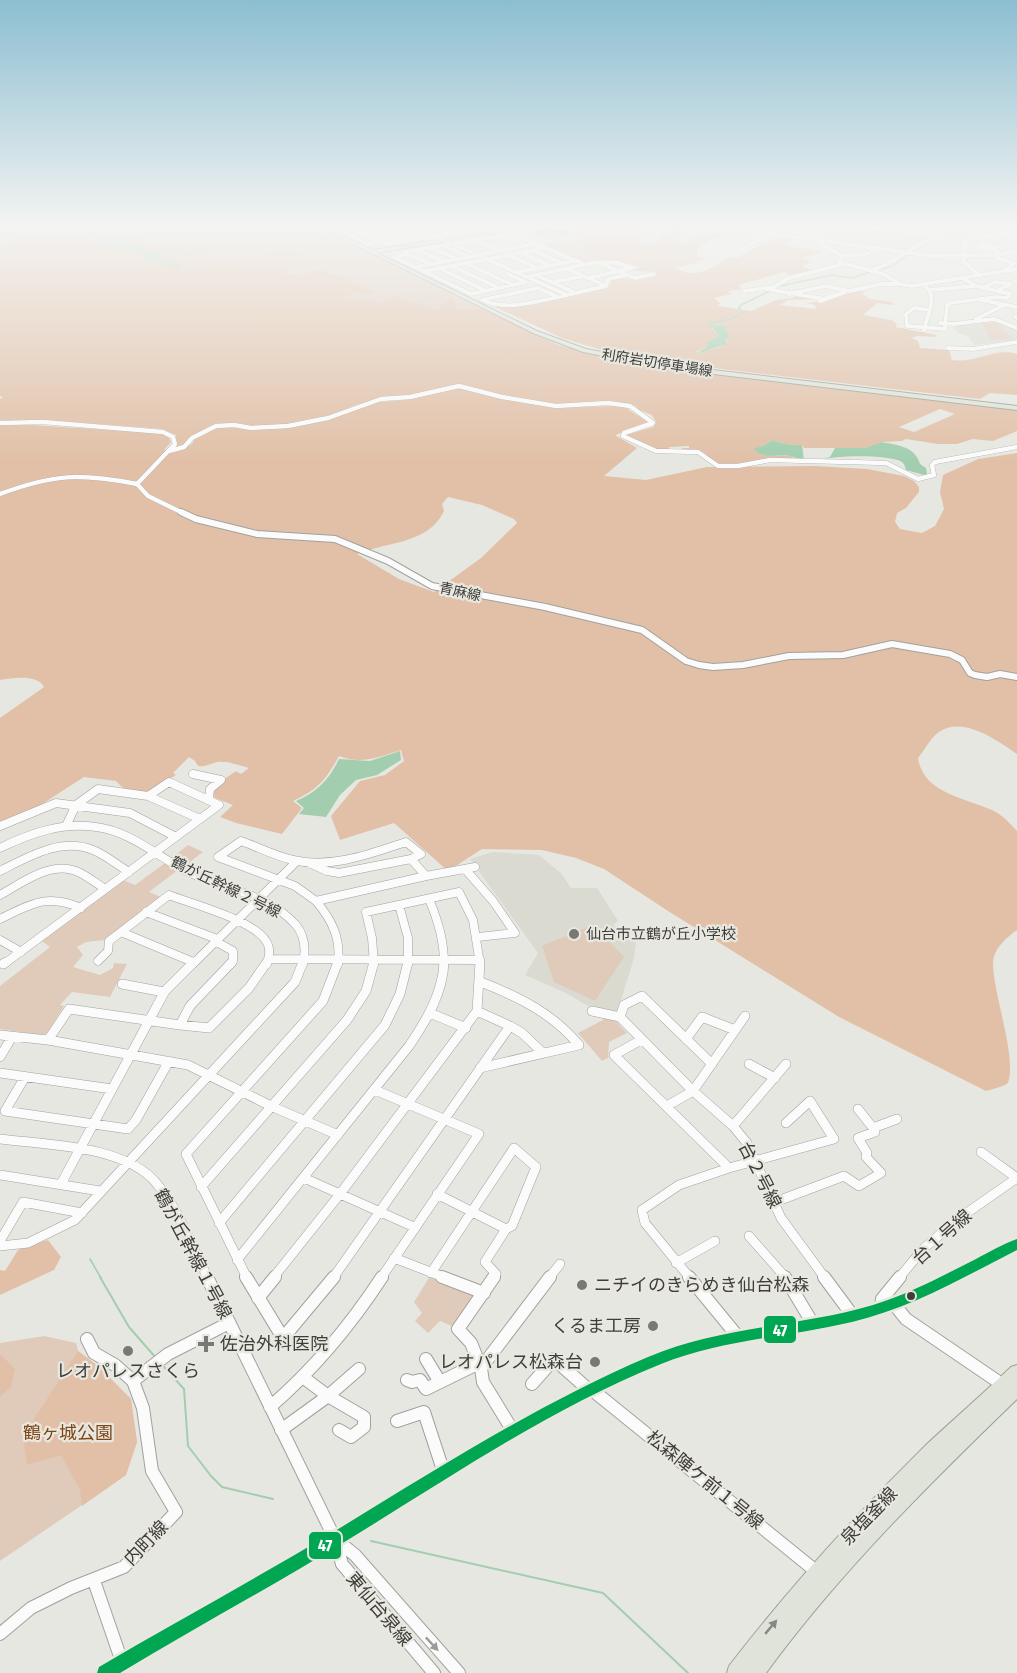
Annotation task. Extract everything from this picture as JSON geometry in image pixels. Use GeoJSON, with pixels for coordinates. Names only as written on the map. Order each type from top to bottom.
{"type":"FeatureCollection","features":[{"type":"Feature","properties":{"kind":"main road","name":"利府岩切停車場線"},"geometry":{"type":"LineString","coordinates":[[484,306],[549,338],[620,359],[671,367],[1017,406]]}},
{"type":"Feature","properties":{"kind":"main road","name":"泉塩釜線"},"geometry":{"type":"LineString","coordinates":[[755,1673],[809,1601],[857,1546],[902,1498],[1013,1390],[1017,1372]]}},
{"type":"Feature","properties":{"kind":"main road","name":"泉塩釜線"},"geometry":{"type":"LineString","coordinates":[[735,1673],[817,1572],[859,1525],[935,1448],[1013,1390]]}},
{"type":"Feature","properties":{"kind":"street"},"geometry":{"type":"LineString","coordinates":[[926,306],[930,307]]}},
{"type":"Feature","properties":{"kind":"street"},"geometry":{"type":"LineString","coordinates":[[930,307],[914,308],[906,314],[907,326],[945,329],[947,306]]}},
{"type":"Feature","properties":{"kind":"street"},"geometry":{"type":"LineString","coordinates":[[967,319],[980,318],[978,316],[1002,306]]}},
{"type":"Feature","properties":{"kind":"street"},"geometry":{"type":"LineString","coordinates":[[924,329],[930,307]]}},
{"type":"Feature","properties":{"kind":"street"},"geometry":{"type":"LineString","coordinates":[[990,312],[1004,318]]}},
{"type":"Feature","properties":{"kind":"street"},"geometry":{"type":"LineString","coordinates":[[939,323],[994,319],[1017,328]]}},
{"type":"Feature","properties":{"kind":"street"},"geometry":{"type":"LineString","coordinates":[[948,348],[964,351],[976,347],[1017,342]]}},
{"type":"Feature","properties":{"kind":"street"},"geometry":{"type":"LineString","coordinates":[[169,451],[184,447],[192,438],[216,426],[234,425],[251,428],[288,426],[328,418],[381,399],[410,397],[459,386],[502,397],[551,405],[608,403],[630,406],[648,416],[653,423],[624,433],[623,436],[656,451],[698,452],[718,466],[738,466],[770,460],[886,463],[893,464],[906,476],[927,478],[934,475],[932,464],[935,462],[1017,447]]}},
{"type":"Feature","properties":{"kind":"street"},"geometry":{"type":"LineString","coordinates":[[0,423],[43,422],[155,430],[173,436],[175,444],[137,484],[108,478],[56,477],[43,479],[0,494]]}},
{"type":"Feature","properties":{"kind":"street","name":"青麻線"},"geometry":{"type":"LineString","coordinates":[[137,484],[148,496],[196,519],[257,534],[335,539],[388,561],[432,586],[642,630],[686,662],[699,665],[713,667],[743,665],[789,656],[843,655],[892,644],[950,654],[962,660],[970,673],[975,675],[987,677],[1000,674],[1017,677]]}},
{"type":"Feature","properties":{"kind":"street"},"geometry":{"type":"LineString","coordinates":[[193,774],[221,780],[210,789],[209,800]]}},
{"type":"Feature","properties":{"kind":"street"},"geometry":{"type":"LineString","coordinates":[[3,964],[219,805],[169,782],[148,796]]}},
{"type":"Feature","properties":{"kind":"street"},"geometry":{"type":"LineString","coordinates":[[66,826],[76,805],[98,789],[148,796],[200,819]]}},
{"type":"Feature","properties":{"kind":"street"},"geometry":{"type":"LineString","coordinates":[[0,826],[56,803],[130,813],[176,837]]}},
{"type":"Feature","properties":{"kind":"street","name":"鶴が丘幹線２号線"},"geometry":{"type":"LineString","coordinates":[[0,848],[25,835],[66,826],[107,828],[156,852],[189,872],[283,913],[297,927],[304,944],[304,959]]}},
{"type":"Feature","properties":{"kind":"street"},"geometry":{"type":"LineString","coordinates":[[61,1184],[164,992],[256,900],[279,879],[302,861],[337,861],[406,842],[421,854],[411,859],[339,873],[327,871],[302,861],[241,841],[218,857],[279,879],[295,886],[316,901],[336,928],[340,960],[334,981],[323,1001],[186,1154],[237,1260],[283,1338],[331,1281],[510,1026]]}},
{"type":"Feature","properties":{"kind":"street"},"geometry":{"type":"LineString","coordinates":[[0,871],[46,849],[63,845],[92,850],[129,872]]}},
{"type":"Feature","properties":{"kind":"street"},"geometry":{"type":"LineString","coordinates":[[411,859],[426,876]]}},
{"type":"Feature","properties":{"kind":"street"},"geometry":{"type":"LineString","coordinates":[[316,901],[475,867]]}},
{"type":"Feature","properties":{"kind":"street"},"geometry":{"type":"LineString","coordinates":[[0,895],[43,873],[66,868],[77,872],[105,890]]}},
{"type":"Feature","properties":{"kind":"street"},"geometry":{"type":"LineString","coordinates":[[465,869],[493,901],[515,933],[478,937]]}},
{"type":"Feature","properties":{"kind":"street"},"geometry":{"type":"LineString","coordinates":[[201,1187],[273,1107],[359,1005],[370,981],[374,960],[373,936],[366,912],[459,892],[468,904],[478,937],[481,982],[477,1011],[340,1194],[258,1298]]}},
{"type":"Feature","properties":{"kind":"street"},"geometry":{"type":"LineString","coordinates":[[48,1040],[69,1009],[209,1028],[261,974],[269,959],[269,946],[261,933],[246,924],[169,895],[109,941],[108,951],[98,961]]}},
{"type":"Feature","properties":{"kind":"street"},"geometry":{"type":"LineString","coordinates":[[0,919],[48,898],[61,898],[81,908]]}},
{"type":"Feature","properties":{"kind":"street"},"geometry":{"type":"LineString","coordinates":[[237,1260],[375,1090],[417,1036],[430,1013],[442,978],[444,960],[440,924],[429,899]]}},
{"type":"Feature","properties":{"kind":"street"},"geometry":{"type":"LineString","coordinates":[[219,1223],[385,1025],[401,997],[410,960],[409,941],[399,905]]}},
{"type":"Feature","properties":{"kind":"street"},"geometry":{"type":"LineString","coordinates":[[146,912],[216,940],[233,951],[233,961],[190,1006],[180,1025]]}},
{"type":"Feature","properties":{"kind":"street"},"geometry":{"type":"LineString","coordinates":[[121,932],[193,962]]}},
{"type":"Feature","properties":{"kind":"street"},"geometry":{"type":"LineString","coordinates":[[0,940],[21,952]]}},
{"type":"Feature","properties":{"kind":"street"},"geometry":{"type":"LineString","coordinates":[[269,959],[480,960]]}},
{"type":"Feature","properties":{"kind":"street"},"geometry":{"type":"LineString","coordinates":[[0,1246],[8,1249],[54,1232],[68,1225],[82,1212],[295,982],[304,959]]}},
{"type":"Feature","properties":{"kind":"street"},"geometry":{"type":"LineString","coordinates":[[480,1068],[579,1045],[555,1018],[534,1004],[481,982]]}},
{"type":"Feature","properties":{"kind":"street"},"geometry":{"type":"LineString","coordinates":[[122,984],[164,992]]}},
{"type":"Feature","properties":{"kind":"street"},"geometry":{"type":"LineString","coordinates":[[592,1011],[620,1017],[624,1005],[642,996],[712,1064]]}},
{"type":"Feature","properties":{"kind":"street"},"geometry":{"type":"LineString","coordinates":[[477,1011],[522,1033],[543,1053]]}},
{"type":"Feature","properties":{"kind":"street"},"geometry":{"type":"LineString","coordinates":[[430,1013],[466,1028]]}},
{"type":"Feature","properties":{"kind":"street"},"geometry":{"type":"LineString","coordinates":[[666,1106],[693,1091],[745,1016]]}},
{"type":"Feature","properties":{"kind":"street","name":"台２号線"},"geometry":{"type":"LineString","coordinates":[[620,1017],[693,1091],[733,1126],[747,1143],[781,1218],[853,1316]]}},
{"type":"Feature","properties":{"kind":"street"},"geometry":{"type":"LineString","coordinates":[[686,1039],[702,1017],[735,1030]]}},
{"type":"Feature","properties":{"kind":"street"},"geometry":{"type":"LineString","coordinates":[[0,1035],[48,1040],[188,1065],[338,1136]]}},
{"type":"Feature","properties":{"kind":"street"},"geometry":{"type":"LineString","coordinates":[[0,1057],[12,1037]]}},
{"type":"Feature","properties":{"kind":"street"},"geometry":{"type":"LineString","coordinates":[[641,1040],[614,1055],[729,1168]]}},
{"type":"Feature","properties":{"kind":"street"},"geometry":{"type":"LineString","coordinates":[[25,1077],[5,1111],[128,1129],[136,1120],[169,1061]]}},
{"type":"Feature","properties":{"kind":"street"},"geometry":{"type":"LineString","coordinates":[[749,1064],[775,1078]]}},
{"type":"Feature","properties":{"kind":"street"},"geometry":{"type":"LineString","coordinates":[[733,1126],[786,1064]]}},
{"type":"Feature","properties":{"kind":"street"},"geometry":{"type":"LineString","coordinates":[[0,1073],[112,1089]]}},
{"type":"Feature","properties":{"kind":"street"},"geometry":{"type":"LineString","coordinates":[[270,1407],[304,1378],[357,1315],[478,1134],[375,1090]]}},
{"type":"Feature","properties":{"kind":"street"},"geometry":{"type":"LineString","coordinates":[[739,1338],[645,1223],[642,1210],[657,1197],[690,1180],[718,1174],[754,1160],[834,1139],[810,1101],[786,1123]]}},
{"type":"Feature","properties":{"kind":"street"},"geometry":{"type":"LineString","coordinates":[[775,1202],[844,1176],[859,1186],[881,1173],[866,1157],[867,1153],[858,1138],[875,1132],[858,1109]]}},
{"type":"Feature","properties":{"kind":"street"},"geometry":{"type":"LineString","coordinates":[[873,1128],[897,1119]]}},
{"type":"Feature","properties":{"kind":"street","name":"鶴が丘幹線１号線"},"geometry":{"type":"LineString","coordinates":[[0,1139],[106,1155],[150,1175],[163,1193],[335,1539]]}},
{"type":"Feature","properties":{"kind":"street"},"geometry":{"type":"LineString","coordinates":[[431,1273],[514,1148],[536,1167],[512,1226],[506,1229],[484,1262],[496,1274],[458,1329],[471,1343],[480,1365],[483,1382],[513,1431]]}},
{"type":"Feature","properties":{"kind":"street"},"geometry":{"type":"LineString","coordinates":[[981,1152],[1017,1178]]}},
{"type":"Feature","properties":{"kind":"street"},"geometry":{"type":"LineString","coordinates":[[0,1175],[100,1191]]}},
{"type":"Feature","properties":{"kind":"street"},"geometry":{"type":"LineString","coordinates":[[304,1178],[414,1227]]}},
{"type":"Feature","properties":{"kind":"street","name":"台１号線"},"geometry":{"type":"LineString","coordinates":[[887,1306],[882,1299],[923,1249],[958,1219],[1017,1178]]}},
{"type":"Feature","properties":{"kind":"street"},"geometry":{"type":"LineString","coordinates":[[437,1194],[506,1229]]}},
{"type":"Feature","properties":{"kind":"street"},"geometry":{"type":"LineString","coordinates":[[0,1241],[23,1202],[82,1212]]}},
{"type":"Feature","properties":{"kind":"street"},"geometry":{"type":"LineString","coordinates":[[749,1236],[784,1275],[813,1324]]}},
{"type":"Feature","properties":{"kind":"street"},"geometry":{"type":"LineString","coordinates":[[676,1263],[715,1241]]}},
{"type":"Feature","properties":{"kind":"street"},"geometry":{"type":"LineString","coordinates":[[105,1673],[335,1539],[513,1431],[590,1389],[659,1358],[739,1338],[853,1316],[887,1306],[1017,1244]]}},
{"type":"Feature","properties":{"kind":"street"},"geometry":{"type":"LineString","coordinates":[[394,1258],[484,1293]]}},
{"type":"Feature","properties":{"kind":"street"},"geometry":{"type":"LineString","coordinates":[[407,1380],[412,1382],[420,1380],[426,1389],[480,1365],[560,1264]]}},
{"type":"Feature","properties":{"kind":"street"},"geometry":{"type":"LineString","coordinates":[[887,1306],[1013,1390]]}},
{"type":"Feature","properties":{"kind":"street"},"geometry":{"type":"LineString","coordinates":[[133,1382],[165,1356],[229,1323]]}},
{"type":"Feature","properties":{"kind":"street","name":"内町線"},"geometry":{"type":"LineString","coordinates":[[0,1634],[31,1608],[71,1588],[124,1568],[176,1512],[152,1471],[143,1408],[133,1382],[115,1365],[94,1353],[87,1339]]}},
{"type":"Feature","properties":{"kind":"street"},"geometry":{"type":"LineString","coordinates":[[426,1359],[440,1382]]}},
{"type":"Feature","properties":{"kind":"street","name":"松森陣ケ前１号線"},"geometry":{"type":"LineString","coordinates":[[532,1384],[554,1359],[817,1572]]}},
{"type":"Feature","properties":{"kind":"street"},"geometry":{"type":"LineString","coordinates":[[281,1430],[328,1396],[359,1369]]}},
{"type":"Feature","properties":{"kind":"street"},"geometry":{"type":"LineString","coordinates":[[304,1378],[328,1396],[364,1417],[364,1427],[351,1437],[339,1430]]}},
{"type":"Feature","properties":{"kind":"street"},"geometry":{"type":"LineString","coordinates":[[397,1421],[424,1412],[444,1473]]}},
{"type":"Feature","properties":{"kind":"street"},"geometry":{"type":"LineString","coordinates":[[335,1539],[355,1555],[459,1673]]}},
{"type":"Feature","properties":{"kind":"street","name":"東仙台泉線"},"geometry":{"type":"LineString","coordinates":[[335,1539],[342,1564],[434,1673]]}},
{"type":"Feature","properties":{"kind":"street"},"geometry":{"type":"LineString","coordinates":[[94,1581],[122,1662]]}},
{"type":"Feature","properties":{"kind":"shaded area"},"geometry":{"type":"Polygon","coordinates":[[[993,320],[1017,330],[1017,340],[974,345],[968,336],[958,333],[954,325],[993,320]]]}},
{"type":"Feature","properties":{"kind":"shaded area"},"geometry":{"type":"Polygon","coordinates":[[[711,326],[728,327],[725,330],[730,336],[726,340],[726,345],[695,354],[707,347],[707,342],[719,336],[711,326]]]}},
{"type":"Feature","properties":{"kind":"shaded area"},"geometry":{"type":"Polygon","coordinates":[[[772,440],[785,444],[802,445],[804,460],[790,456],[760,454],[754,448],[763,446],[772,440]]]}},
{"type":"Feature","properties":{"kind":"shaded area"},"geometry":{"type":"Polygon","coordinates":[[[881,442],[910,450],[918,458],[920,464],[926,468],[927,474],[906,470],[902,462],[895,459],[847,457],[817,461],[830,457],[835,448],[865,448],[881,442]]]}},
{"type":"Feature","properties":{"kind":"shaded area"},"geometry":{"type":"Polygon","coordinates":[[[400,751],[401,760],[377,775],[356,780],[340,795],[326,817],[299,814],[304,808],[296,801],[310,794],[322,784],[339,759],[370,761],[400,751]]]}},
{"type":"Feature","properties":{"kind":"shaded area","name":"仙台市立鶴が丘小学校"},"geometry":{"type":"Polygon","coordinates":[[[493,852],[539,855],[562,874],[571,888],[597,888],[618,921],[613,925],[636,943],[634,958],[617,1013],[586,1005],[568,994],[525,975],[538,953],[470,859],[493,852]]]}},
{"type":"Feature","properties":{"kind":"green space"},"geometry":{"type":"Polygon","coordinates":[[[0,306],[425,306],[442,309],[441,306],[455,306],[456,309],[481,309],[559,345],[619,361],[1017,410],[1017,431],[993,441],[973,439],[957,444],[938,444],[906,439],[881,442],[865,448],[804,448],[802,445],[785,444],[772,440],[755,448],[762,455],[791,456],[797,460],[767,459],[717,465],[703,452],[682,450],[689,446],[669,447],[668,451],[657,450],[625,435],[653,427],[656,422],[652,415],[637,409],[636,406],[624,403],[557,405],[505,396],[461,384],[419,394],[381,398],[326,417],[288,424],[252,427],[210,426],[188,439],[184,445],[176,447],[176,435],[162,429],[46,420],[0,421],[0,399],[3,397],[0,396],[0,306]],[[940,409],[899,427],[914,432],[955,414],[940,409]]]}},
{"type":"Feature","properties":{"kind":"green space"},"geometry":{"type":"Polygon","coordinates":[[[189,306],[475,306],[481,309],[271,323],[189,306]]]}},
{"type":"Feature","properties":{"kind":"green space"},"geometry":{"type":"Polygon","coordinates":[[[718,306],[751,311],[762,306],[816,309],[815,306],[873,306],[863,315],[891,320],[897,324],[896,327],[936,335],[937,337],[911,338],[918,341],[920,348],[949,350],[952,360],[968,360],[1009,352],[1017,354],[1017,395],[990,393],[980,399],[729,370],[615,354],[562,338],[495,307],[718,306]],[[727,326],[711,327],[719,336],[707,342],[707,347],[696,352],[698,354],[725,345],[729,335],[725,330],[727,326]]]}},
{"type":"Feature","properties":{"kind":"green space"},"geometry":{"type":"Polygon","coordinates":[[[981,323],[998,323],[1012,339],[991,340],[981,323]]]}},
{"type":"Feature","properties":{"kind":"green space"},"geometry":{"type":"Polygon","coordinates":[[[452,389],[462,389],[552,407],[626,406],[648,422],[615,435],[637,448],[604,476],[646,480],[707,467],[815,466],[867,469],[904,476],[914,481],[919,487],[919,492],[906,508],[897,513],[895,522],[900,529],[922,533],[935,526],[944,509],[940,492],[943,475],[978,459],[1017,453],[1017,754],[980,732],[959,726],[936,734],[918,758],[922,770],[936,787],[995,812],[1017,831],[1017,930],[998,948],[993,963],[1009,1057],[1008,1083],[986,1091],[839,1017],[604,869],[576,858],[542,850],[482,849],[448,871],[394,823],[340,840],[331,816],[360,781],[385,775],[404,761],[401,750],[363,760],[339,756],[320,783],[293,801],[302,808],[282,834],[220,817],[233,805],[215,798],[212,791],[216,785],[236,771],[241,774],[249,768],[222,762],[198,766],[189,757],[173,773],[176,775],[147,793],[123,788],[116,781],[84,777],[36,808],[0,824],[0,718],[44,687],[36,680],[30,679],[0,680],[0,425],[16,424],[159,433],[168,436],[171,442],[164,450],[182,449],[192,444],[195,438],[211,428],[228,426],[251,429],[309,423],[378,402],[405,400],[452,389]],[[448,497],[442,504],[444,511],[428,530],[418,536],[357,554],[399,579],[434,592],[481,558],[517,523],[514,519],[482,505],[448,497]]]}},
{"type":"Feature","properties":{"kind":"green space"},"geometry":{"type":"Polygon","coordinates":[[[188,845],[203,852],[186,865],[171,858],[188,845]]]}},
{"type":"Feature","properties":{"kind":"green space"},"geometry":{"type":"Polygon","coordinates":[[[165,863],[178,870],[149,892],[161,897],[105,940],[86,942],[77,947],[83,955],[73,967],[100,975],[113,968],[114,963],[127,964],[110,997],[72,992],[60,1005],[64,1006],[47,1033],[41,1035],[0,1029],[0,986],[50,947],[42,941],[123,880],[135,885],[165,863]]]}},
{"type":"Feature","properties":{"kind":"green space"},"geometry":{"type":"Polygon","coordinates":[[[593,925],[624,957],[595,1001],[554,982],[542,946],[593,925]]]}},
{"type":"Feature","properties":{"kind":"green space"},"geometry":{"type":"Polygon","coordinates":[[[604,1017],[614,1019],[627,1033],[609,1042],[608,1058],[602,1061],[578,1033],[603,1020],[604,1017]]]}},
{"type":"Feature","properties":{"kind":"green space"},"geometry":{"type":"Polygon","coordinates":[[[48,1240],[61,1257],[54,1270],[0,1295],[0,1270],[5,1271],[18,1250],[48,1240]]]}},
{"type":"Feature","properties":{"kind":"green space"},"geometry":{"type":"Polygon","coordinates":[[[430,1276],[473,1293],[475,1298],[454,1327],[440,1321],[428,1333],[415,1321],[422,1313],[414,1302],[430,1276]]]}},
{"type":"Feature","properties":{"kind":"green space","name":"鶴ヶ城公園"},"geometry":{"type":"Polygon","coordinates":[[[44,1336],[76,1343],[78,1351],[98,1366],[131,1399],[137,1442],[126,1475],[0,1561],[0,1343],[44,1336]]]}},
{"type":"Feature","properties":{"kind":"green space"},"geometry":{"type":"Polygon","coordinates":[[[78,1351],[98,1366],[131,1399],[137,1442],[126,1475],[82,1506],[80,1490],[61,1455],[27,1465],[23,1436],[78,1351]]]}},
{"type":"Feature","properties":{"kind":"green space"},"geometry":{"type":"Polygon","coordinates":[[[0,1354],[15,1369],[11,1387],[0,1397],[0,1354]]]}},
{"type":"Feature","properties":{"kind":"waterway"},"geometry":{"type":"LineString","coordinates":[[712,327],[708,326],[709,323],[731,319],[743,312],[739,308],[740,306]]}},
{"type":"Feature","properties":{"kind":"waterway"},"geometry":{"type":"LineString","coordinates":[[90,1259],[101,1278]]}},
{"type":"Feature","properties":{"kind":"waterway"},"geometry":{"type":"LineString","coordinates":[[100,1277],[129,1327],[156,1358]]}},
{"type":"Feature","properties":{"kind":"waterway"},"geometry":{"type":"LineString","coordinates":[[163,1366],[184,1389],[188,1446],[211,1476],[222,1487],[273,1499]]}},
{"type":"Feature","properties":{"kind":"waterway"},"geometry":{"type":"LineString","coordinates":[[371,1541],[603,1593],[688,1673]]}},
{"type":"Feature","properties":{"kind":"transit line","name":"47"},"geometry":{"type":"LineString","coordinates":[[105,1673],[310,1554],[494,1442],[613,1379],[655,1360],[703,1344],[829,1321],[875,1310],[937,1284],[1017,1244]]}},
{"type":"Feature","properties":{"kind":"place","name":"仙台市立鶴が丘小学校"},"geometry":{"type":"Point","coordinates":[574,934]}},
{"type":"Feature","properties":{"kind":"place","name":"ニチイのきらめき仙台松森"},"geometry":{"type":"Point","coordinates":[582,1285]}},
{"type":"Feature","properties":{"kind":"place","name":"くるま工房"},"geometry":{"type":"Point","coordinates":[653,1326]}},
{"type":"Feature","properties":{"kind":"place","name":"佐治外科医院"},"geometry":{"type":"Point","coordinates":[206,1344]}},
{"type":"Feature","properties":{"kind":"place","name":"レオパレスさくら"},"geometry":{"type":"Point","coordinates":[128,1351]}},
{"type":"Feature","properties":{"kind":"place","name":"レオパレス松森台"},"geometry":{"type":"Point","coordinates":[595,1362]}}]}
